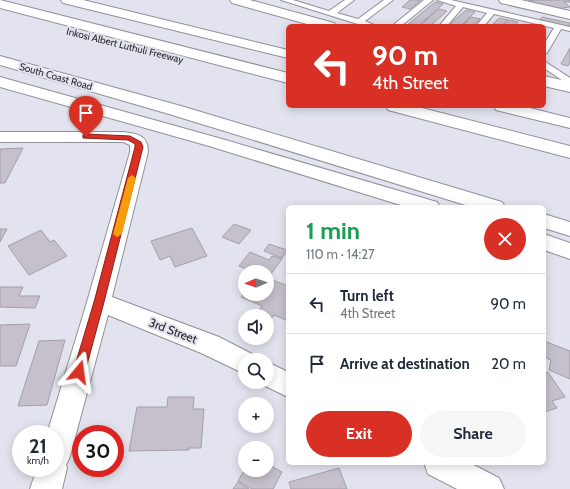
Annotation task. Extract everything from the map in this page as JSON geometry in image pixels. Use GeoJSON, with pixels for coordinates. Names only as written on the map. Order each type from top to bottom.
{"type":"FeatureCollection","features":[{"type":"Feature","properties":{"kind":"main road"},"geometry":{"type":"LineString","coordinates":[[67,0],[286,54]]}},
{"type":"Feature","properties":{"kind":"main road"},"geometry":{"type":"LineString","coordinates":[[236,0],[329,20]]}},
{"type":"Feature","properties":{"kind":"main road"},"geometry":{"type":"LineString","coordinates":[[505,0],[570,15]]}},
{"type":"Feature","properties":{"kind":"main road"},"geometry":{"type":"LineString","coordinates":[[0,4],[286,77]]}},
{"type":"Feature","properties":{"kind":"main road","name":"Inkosi Albert Luthuli Freeway"},"geometry":{"type":"LineString","coordinates":[[0,13],[211,67],[250,67]]}},
{"type":"Feature","properties":{"kind":"main road","name":"South Coast Road"},"geometry":{"type":"LineString","coordinates":[[0,60],[489,205]]}},
{"type":"Feature","properties":{"kind":"main road"},"geometry":{"type":"LineString","coordinates":[[546,81],[569,83]]}},
{"type":"Feature","properties":{"kind":"main road","name":"South Coast Road"},"geometry":{"type":"LineString","coordinates":[[0,82],[277,160],[423,205]]}},
{"type":"Feature","properties":{"kind":"main road"},"geometry":{"type":"LineString","coordinates":[[402,108],[570,152]]}},
{"type":"Feature","properties":{"kind":"main road"},"geometry":{"type":"LineString","coordinates":[[510,108],[570,123]]}},
{"type":"Feature","properties":{"kind":"main road"},"geometry":{"type":"LineString","coordinates":[[0,137],[123,137],[130,138],[139,143],[139,152],[99,302],[64,425]]}},
{"type":"Feature","properties":{"kind":"main road"},"geometry":{"type":"LineString","coordinates":[[546,223],[570,229]]}},
{"type":"Feature","properties":{"kind":"main road"},"geometry":{"type":"LineString","coordinates":[[546,243],[570,251]]}},
{"type":"Feature","properties":{"kind":"main road","name":"3rd Street"},"geometry":{"type":"LineString","coordinates":[[99,302],[210,345],[238,359]]}},
{"type":"Feature","properties":{"kind":"main road"},"geometry":{"type":"LineString","coordinates":[[274,378],[286,384]]}},
{"type":"Feature","properties":{"kind":"main road"},"geometry":{"type":"LineString","coordinates":[[443,465],[488,489]]}},
{"type":"Feature","properties":{"kind":"main road"},"geometry":{"type":"LineString","coordinates":[[46,489],[49,477]]}},
{"type":"Feature","properties":{"kind":"lane"},"geometry":{"type":"LineString","coordinates":[[285,0],[329,20],[360,22],[366,24]]}},
{"type":"Feature","properties":{"kind":"lane"},"geometry":{"type":"LineString","coordinates":[[301,6],[310,0]]}},
{"type":"Feature","properties":{"kind":"lane"},"geometry":{"type":"LineString","coordinates":[[329,20],[350,0]]}},
{"type":"Feature","properties":{"kind":"lane"},"geometry":{"type":"LineString","coordinates":[[360,22],[389,0]]}},
{"type":"Feature","properties":{"kind":"lane"},"geometry":{"type":"LineString","coordinates":[[399,24],[429,0]]}},
{"type":"Feature","properties":{"kind":"lane"},"geometry":{"type":"LineString","coordinates":[[441,0],[492,12],[525,23]]}},
{"type":"Feature","properties":{"kind":"lane"},"geometry":{"type":"LineString","coordinates":[[445,24],[461,5]]}},
{"type":"Feature","properties":{"kind":"lane"},"geometry":{"type":"LineString","coordinates":[[482,24],[492,12]]}},
{"type":"Feature","properties":{"kind":"lane"},"geometry":{"type":"LineString","coordinates":[[546,25],[570,29]]}},
{"type":"Feature","properties":{"kind":"lane"},"geometry":{"type":"LineString","coordinates":[[546,48],[559,27]]}},
{"type":"Feature","properties":{"kind":"lane"},"geometry":{"type":"LineString","coordinates":[[546,66],[569,83]]}},
{"type":"Feature","properties":{"kind":"building"},"geometry":{"type":"Polygon","coordinates":[[[410,0],[421,0],[410,9],[402,7],[410,0]]]}},
{"type":"Feature","properties":{"kind":"building"},"geometry":{"type":"Polygon","coordinates":[[[528,0],[570,0],[570,2],[564,2],[570,7],[554,9],[533,4],[534,1],[528,0]]]}},
{"type":"Feature","properties":{"kind":"building"},"geometry":{"type":"Polygon","coordinates":[[[435,2],[443,4],[420,24],[408,24],[435,2]]]}},
{"type":"Feature","properties":{"kind":"building"},"geometry":{"type":"Polygon","coordinates":[[[439,9],[447,11],[432,24],[421,24],[439,9]]]}},
{"type":"Feature","properties":{"kind":"building"},"geometry":{"type":"Polygon","coordinates":[[[466,10],[475,12],[463,24],[450,24],[466,10]]]}},
{"type":"Feature","properties":{"kind":"building"},"geometry":{"type":"Polygon","coordinates":[[[471,17],[480,19],[475,24],[464,24],[471,17]]]}},
{"type":"Feature","properties":{"kind":"building"},"geometry":{"type":"Polygon","coordinates":[[[542,17],[570,23],[570,27],[540,20],[542,17]]]}},
{"type":"Feature","properties":{"kind":"building"},"geometry":{"type":"Polygon","coordinates":[[[499,18],[508,20],[504,24],[493,24],[499,18]]]}},
{"type":"Feature","properties":{"kind":"building"},"geometry":{"type":"Polygon","coordinates":[[[508,20],[518,22],[516,24],[505,24],[508,20]]]}},
{"type":"Feature","properties":{"kind":"building"},"geometry":{"type":"Polygon","coordinates":[[[570,48],[570,62],[568,66],[561,64],[570,48]]]}},
{"type":"Feature","properties":{"kind":"building"},"geometry":{"type":"Polygon","coordinates":[[[23,148],[5,183],[0,183],[0,149],[23,148]]]}},
{"type":"Feature","properties":{"kind":"building"},"geometry":{"type":"Polygon","coordinates":[[[234,224],[251,230],[239,244],[222,237],[234,224]]]}},
{"type":"Feature","properties":{"kind":"building"},"geometry":{"type":"Polygon","coordinates":[[[192,228],[207,256],[175,267],[170,256],[160,260],[151,241],[192,228]]]}},
{"type":"Feature","properties":{"kind":"building"},"geometry":{"type":"Polygon","coordinates":[[[0,229],[7,229],[0,242],[0,229]]]}},
{"type":"Feature","properties":{"kind":"building"},"geometry":{"type":"Polygon","coordinates":[[[41,230],[50,242],[54,240],[67,256],[29,275],[8,246],[41,230]]]}},
{"type":"Feature","properties":{"kind":"building"},"geometry":{"type":"Polygon","coordinates":[[[269,244],[286,250],[282,258],[264,251],[269,244]]]}},
{"type":"Feature","properties":{"kind":"building"},"geometry":{"type":"Polygon","coordinates":[[[250,252],[269,260],[272,256],[282,259],[274,270],[274,265],[240,265],[250,252]]]}},
{"type":"Feature","properties":{"kind":"building"},"geometry":{"type":"Polygon","coordinates":[[[274,281],[286,285],[286,320],[274,315],[274,309],[260,309],[262,306],[250,301],[274,301],[274,281]]]}},
{"type":"Feature","properties":{"kind":"building"},"geometry":{"type":"Polygon","coordinates":[[[0,287],[23,287],[19,296],[40,296],[35,308],[0,307],[0,287]]]}},
{"type":"Feature","properties":{"kind":"building"},"geometry":{"type":"Polygon","coordinates":[[[30,324],[16,366],[0,366],[0,325],[30,324]]]}},
{"type":"Feature","properties":{"kind":"building"},"geometry":{"type":"Polygon","coordinates":[[[65,340],[47,405],[18,406],[39,341],[65,340]]]}},
{"type":"Feature","properties":{"kind":"building"},"geometry":{"type":"Polygon","coordinates":[[[546,342],[570,351],[570,379],[549,370],[551,360],[546,358],[546,342]]]}},
{"type":"Feature","properties":{"kind":"building"},"geometry":{"type":"Polygon","coordinates":[[[546,372],[548,372],[565,397],[552,401],[557,408],[546,411],[546,372]]]}},
{"type":"Feature","properties":{"kind":"building"},"geometry":{"type":"Polygon","coordinates":[[[168,397],[194,397],[193,409],[204,409],[201,448],[189,448],[189,450],[129,451],[137,407],[167,407],[168,397]]]}},
{"type":"Feature","properties":{"kind":"building"},"geometry":{"type":"Polygon","coordinates":[[[274,468],[282,472],[273,489],[252,489],[238,481],[240,477],[274,477],[274,468]]]}},
{"type":"Feature","properties":{"kind":"building"},"geometry":{"type":"Polygon","coordinates":[[[339,468],[347,489],[291,489],[289,482],[339,468]]]}},
{"type":"Feature","properties":{"kind":"building"},"geometry":{"type":"Polygon","coordinates":[[[238,482],[249,489],[233,489],[238,482]]]}},
{"type":"Feature","properties":{"kind":"slow traffic"},"geometry":{"type":"LineString","coordinates":[[117,234],[132,178]]}},
{"type":"Feature","properties":{"kind":"route"},"geometry":{"type":"LineString","coordinates":[[79,372],[139,152],[139,143],[130,138],[86,137]]}}]}
